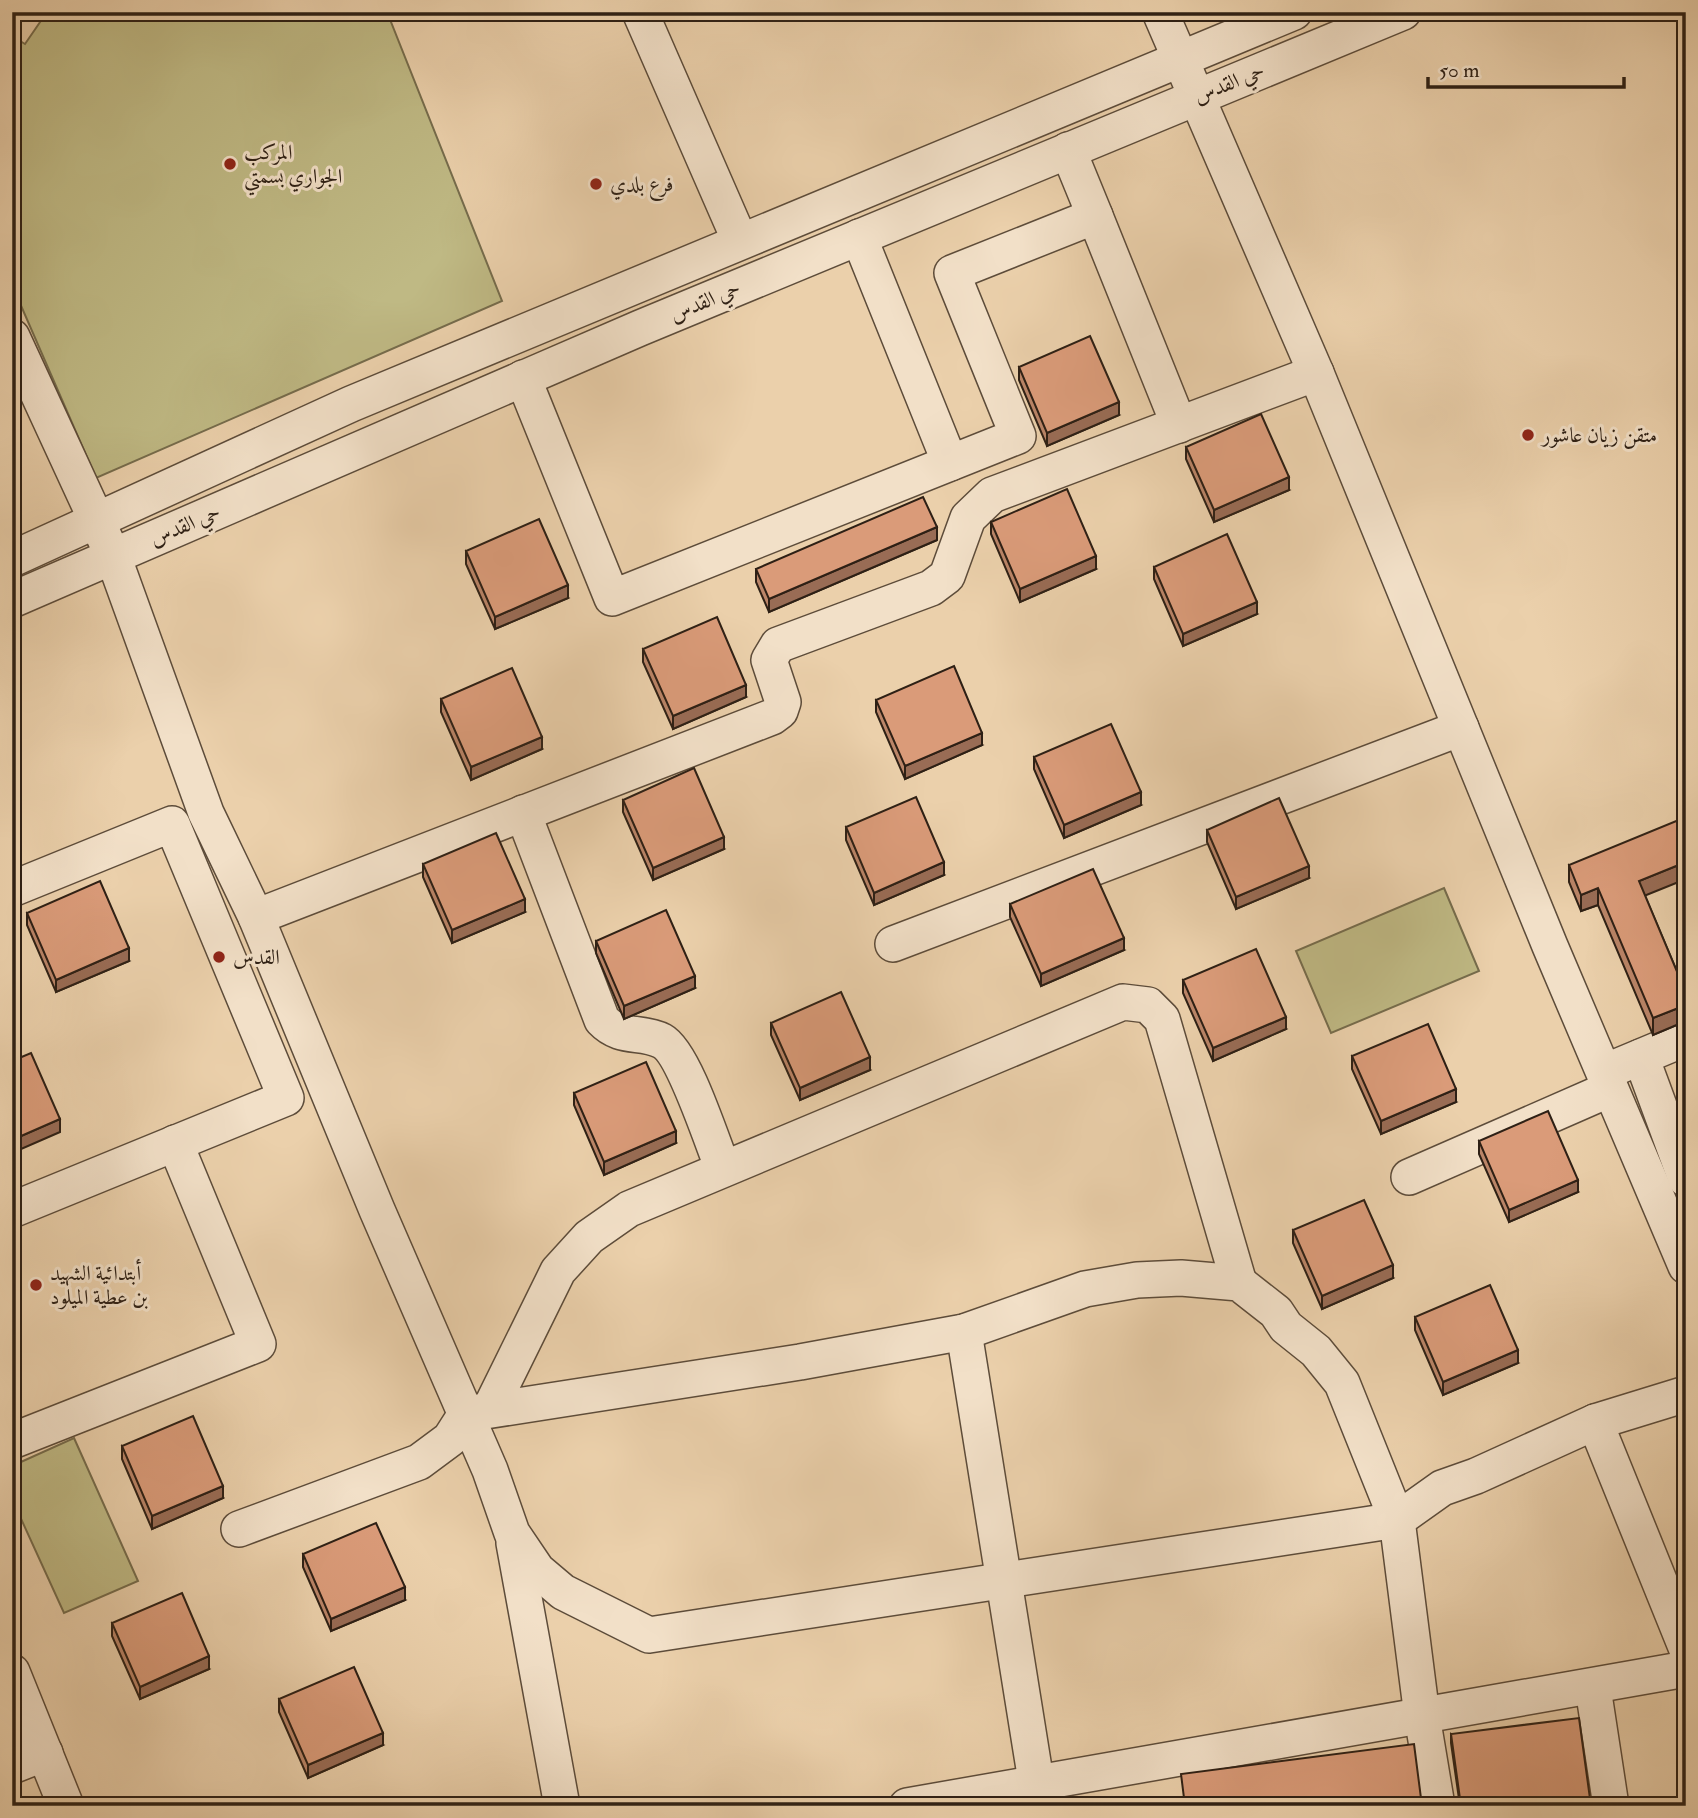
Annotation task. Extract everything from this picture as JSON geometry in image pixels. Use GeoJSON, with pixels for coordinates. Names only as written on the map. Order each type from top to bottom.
{"type":"FeatureCollection","features":[{"type":"Feature","properties":{"kind":"street"},"geometry":{"type":"LineString","coordinates":[[640,12],[740,241]]}},
{"type":"Feature","properties":{"kind":"street"},"geometry":{"type":"LineString","coordinates":[[1160,12],[1316,373],[1606,1081],[1670,1191],[1686,1266]]}},
{"type":"Feature","properties":{"kind":"street"},"geometry":{"type":"LineString","coordinates":[[12,559],[351,404],[1294,12]]}},
{"type":"Feature","properties":{"kind":"street","name":"حي القدس"},"geometry":{"type":"LineString","coordinates":[[12,600],[523,378],[1403,12]]}},
{"type":"Feature","properties":{"kind":"street"},"geometry":{"type":"LineString","coordinates":[[1068,150],[1179,425]]}},
{"type":"Feature","properties":{"kind":"street"},"geometry":{"type":"LineString","coordinates":[[523,378],[612,598],[1018,436],[952,273],[1095,216]]}},
{"type":"Feature","properties":{"kind":"street"},"geometry":{"type":"LineString","coordinates":[[859,237],[950,463]]}},
{"type":"Feature","properties":{"kind":"street"},"geometry":{"type":"LineString","coordinates":[[12,337],[113,556],[206,813],[256,917],[377,1210],[478,1412],[512,1533],[562,1806]]}},
{"type":"Feature","properties":{"kind":"street"},"geometry":{"type":"LineString","coordinates":[[256,917],[772,717],[780,711],[783,702],[769,660],[778,645],[931,588],[947,576],[968,519],[992,495],[1316,373]]}},
{"type":"Feature","properties":{"kind":"street"},"geometry":{"type":"LineString","coordinates":[[893,944],[1461,727]]}},
{"type":"Feature","properties":{"kind":"street"},"geometry":{"type":"LineString","coordinates":[[12,889],[172,824],[206,813]]}},
{"type":"Feature","properties":{"kind":"street"},"geometry":{"type":"LineString","coordinates":[[523,814],[602,1020],[621,1034],[659,1040],[676,1053],[723,1169]]}},
{"type":"Feature","properties":{"kind":"street"},"geometry":{"type":"LineString","coordinates":[[12,1210],[286,1098],[172,824]]}},
{"type":"Feature","properties":{"kind":"street"},"geometry":{"type":"LineString","coordinates":[[239,1529],[419,1462],[450,1439],[478,1412],[558,1270],[589,1237],[629,1209],[1122,1002],[1140,1002],[1156,1011],[1162,1019],[1239,1283]]}},
{"type":"Feature","properties":{"kind":"street"},"geometry":{"type":"LineString","coordinates":[[1409,1177],[1606,1081],[1641,1057],[1686,1038]]}},
{"type":"Feature","properties":{"kind":"street"},"geometry":{"type":"LineString","coordinates":[[1641,1057],[1686,1179]]}},
{"type":"Feature","properties":{"kind":"street"},"geometry":{"type":"LineString","coordinates":[[12,1441],[258,1344],[175,1143]]}},
{"type":"Feature","properties":{"kind":"street"},"geometry":{"type":"LineString","coordinates":[[478,1412],[800,1362],[964,1332],[1085,1289],[1137,1280],[1181,1278],[1239,1283],[1276,1312],[1286,1327],[1316,1351],[1342,1382],[1397,1520],[1422,1716],[1437,1806]]}},
{"type":"Feature","properties":{"kind":"street"},"geometry":{"type":"LineString","coordinates":[[964,1332],[1038,1795]]}},
{"type":"Feature","properties":{"kind":"street"},"geometry":{"type":"LineString","coordinates":[[512,1533],[537,1570],[563,1592],[649,1635],[1397,1520],[1442,1488],[1476,1476],[1595,1422],[1686,1394]]}},
{"type":"Feature","properties":{"kind":"street"},"geometry":{"type":"LineString","coordinates":[[1595,1422],[1686,1647]]}},
{"type":"Feature","properties":{"kind":"street"},"geometry":{"type":"LineString","coordinates":[[907,1806],[1038,1795],[1422,1716],[1686,1670]]}},
{"type":"Feature","properties":{"kind":"street"},"geometry":{"type":"LineString","coordinates":[[12,1672],[66,1806]]}},
{"type":"Feature","properties":{"kind":"street"},"geometry":{"type":"LineString","coordinates":[[1593,1688],[1611,1806]]}},
{"type":"Feature","properties":{"kind":"street"},"geometry":{"type":"LineString","coordinates":[[12,1766],[45,1753]]}},
{"type":"Feature","properties":{"kind":"shaded area","name":"المركب الجواري بسمتي"},"geometry":{"type":"Polygon","coordinates":[[[47,12],[387,12],[502,301],[96,478],[12,285],[12,36],[25,44],[47,12]]]}},
{"type":"Feature","properties":{"kind":"shaded area"},"geometry":{"type":"Polygon","coordinates":[[[1444,888],[1479,971],[1331,1033],[1296,951],[1444,888]]]}},
{"type":"Feature","properties":{"kind":"shaded area"},"geometry":{"type":"Polygon","coordinates":[[[74,1438],[138,1581],[64,1613],[12,1499],[12,1466],[74,1438]]]}},
{"type":"Feature","properties":{"kind":"building"},"geometry":{"type":"Polygon","coordinates":[[[1090,336],[1119,402],[1047,433],[1019,367],[1090,336]]]}},
{"type":"Feature","properties":{"kind":"building"},"geometry":{"type":"Polygon","coordinates":[[[1261,414],[1289,477],[1214,510],[1186,447],[1261,414]]]}},
{"type":"Feature","properties":{"kind":"building"},"geometry":{"type":"Polygon","coordinates":[[[1067,489],[1096,556],[1020,589],[991,522],[1067,489]]]}},
{"type":"Feature","properties":{"kind":"building"},"geometry":{"type":"Polygon","coordinates":[[[923,497],[937,527],[769,599],[756,569],[923,497]]]}},
{"type":"Feature","properties":{"kind":"building"},"geometry":{"type":"Polygon","coordinates":[[[539,519],[568,585],[495,617],[466,551],[539,519]]]}},
{"type":"Feature","properties":{"kind":"building"},"geometry":{"type":"Polygon","coordinates":[[[1227,534],[1257,602],[1183,634],[1154,567],[1227,534]]]}},
{"type":"Feature","properties":{"kind":"building"},"geometry":{"type":"Polygon","coordinates":[[[717,617],[746,685],[673,716],[643,649],[717,617]]]}},
{"type":"Feature","properties":{"kind":"building"},"geometry":{"type":"Polygon","coordinates":[[[954,666],[982,733],[905,766],[876,700],[954,666]]]}},
{"type":"Feature","properties":{"kind":"building"},"geometry":{"type":"Polygon","coordinates":[[[512,668],[542,737],[471,767],[441,699],[512,668]]]}},
{"type":"Feature","properties":{"kind":"building"},"geometry":{"type":"Polygon","coordinates":[[[1111,724],[1141,792],[1064,825],[1034,757],[1111,724]]]}},
{"type":"Feature","properties":{"kind":"building"},"geometry":{"type":"Polygon","coordinates":[[[694,768],[724,837],[653,868],[623,800],[694,768]]]}},
{"type":"Feature","properties":{"kind":"building"},"geometry":{"type":"Polygon","coordinates":[[[916,797],[944,862],[874,893],[846,827],[916,797]]]}},
{"type":"Feature","properties":{"kind":"building"},"geometry":{"type":"Polygon","coordinates":[[[1279,798],[1309,866],[1236,897],[1207,830],[1279,798]]]}},
{"type":"Feature","properties":{"kind":"building"},"geometry":{"type":"Polygon","coordinates":[[[1686,817],[1686,862],[1639,881],[1686,993],[1686,1005],[1653,1018],[1598,888],[1581,895],[1569,865],[1686,817]]]}},
{"type":"Feature","properties":{"kind":"building"},"geometry":{"type":"Polygon","coordinates":[[[496,833],[525,899],[452,930],[423,864],[496,833]]]}},
{"type":"Feature","properties":{"kind":"building"},"geometry":{"type":"Polygon","coordinates":[[[1093,869],[1124,938],[1041,974],[1010,904],[1093,869]]]}},
{"type":"Feature","properties":{"kind":"building"},"geometry":{"type":"Polygon","coordinates":[[[100,881],[129,948],[56,980],[27,913],[100,881]]]}},
{"type":"Feature","properties":{"kind":"building"},"geometry":{"type":"Polygon","coordinates":[[[666,910],[695,976],[624,1006],[596,941],[666,910]]]}},
{"type":"Feature","properties":{"kind":"building"},"geometry":{"type":"Polygon","coordinates":[[[1256,949],[1286,1017],[1213,1048],[1183,980],[1256,949]]]}},
{"type":"Feature","properties":{"kind":"building"},"geometry":{"type":"Polygon","coordinates":[[[841,992],[870,1057],[800,1088],[771,1023],[841,992]]]}},
{"type":"Feature","properties":{"kind":"building"},"geometry":{"type":"Polygon","coordinates":[[[1428,1024],[1456,1089],[1381,1121],[1352,1056],[1428,1024]]]}},
{"type":"Feature","properties":{"kind":"building"},"geometry":{"type":"Polygon","coordinates":[[[31,1053],[60,1119],[12,1140],[12,1061],[31,1053]]]}},
{"type":"Feature","properties":{"kind":"building"},"geometry":{"type":"Polygon","coordinates":[[[646,1062],[676,1131],[604,1162],[574,1093],[646,1062]]]}},
{"type":"Feature","properties":{"kind":"building"},"geometry":{"type":"Polygon","coordinates":[[[1548,1111],[1578,1180],[1509,1210],[1479,1141],[1548,1111]]]}},
{"type":"Feature","properties":{"kind":"building"},"geometry":{"type":"Polygon","coordinates":[[[1364,1200],[1393,1265],[1322,1296],[1293,1230],[1364,1200]]]}},
{"type":"Feature","properties":{"kind":"building"},"geometry":{"type":"Polygon","coordinates":[[[1490,1285],[1518,1350],[1443,1382],[1415,1317],[1490,1285]]]}},
{"type":"Feature","properties":{"kind":"building"},"geometry":{"type":"Polygon","coordinates":[[[193,1416],[223,1486],[152,1516],[122,1446],[193,1416]]]}},
{"type":"Feature","properties":{"kind":"building"},"geometry":{"type":"Polygon","coordinates":[[[376,1523],[405,1587],[331,1619],[303,1554],[376,1523]]]}},
{"type":"Feature","properties":{"kind":"building"},"geometry":{"type":"Polygon","coordinates":[[[182,1593],[209,1656],[140,1687],[112,1623],[182,1593]]]}},
{"type":"Feature","properties":{"kind":"building"},"geometry":{"type":"Polygon","coordinates":[[[354,1667],[383,1733],[308,1765],[279,1699],[354,1667]]]}},
{"type":"Feature","properties":{"kind":"building"},"geometry":{"type":"Polygon","coordinates":[[[1579,1718],[1591,1806],[1461,1806],[1451,1734],[1579,1718]]]}},
{"type":"Feature","properties":{"kind":"building"},"geometry":{"type":"Polygon","coordinates":[[[1414,1744],[1422,1806],[1185,1806],[1181,1774],[1414,1744]]]}},
{"type":"Feature","properties":{"kind":"place","name":"المركب الجواري بسمتي"},"geometry":{"type":"Point","coordinates":[230,164]}},
{"type":"Feature","properties":{"kind":"place","name":"فرع بلدي"},"geometry":{"type":"Point","coordinates":[596,184]}},
{"type":"Feature","properties":{"kind":"place","name":"متقن زيان عاشور"},"geometry":{"type":"Point","coordinates":[1528,435]}},
{"type":"Feature","properties":{"kind":"place","name":"القدس"},"geometry":{"type":"Point","coordinates":[219,957]}},
{"type":"Feature","properties":{"kind":"place","name":"أبتدائية الشهيد بن عطية الميلود"},"geometry":{"type":"Point","coordinates":[36,1285]}}]}
